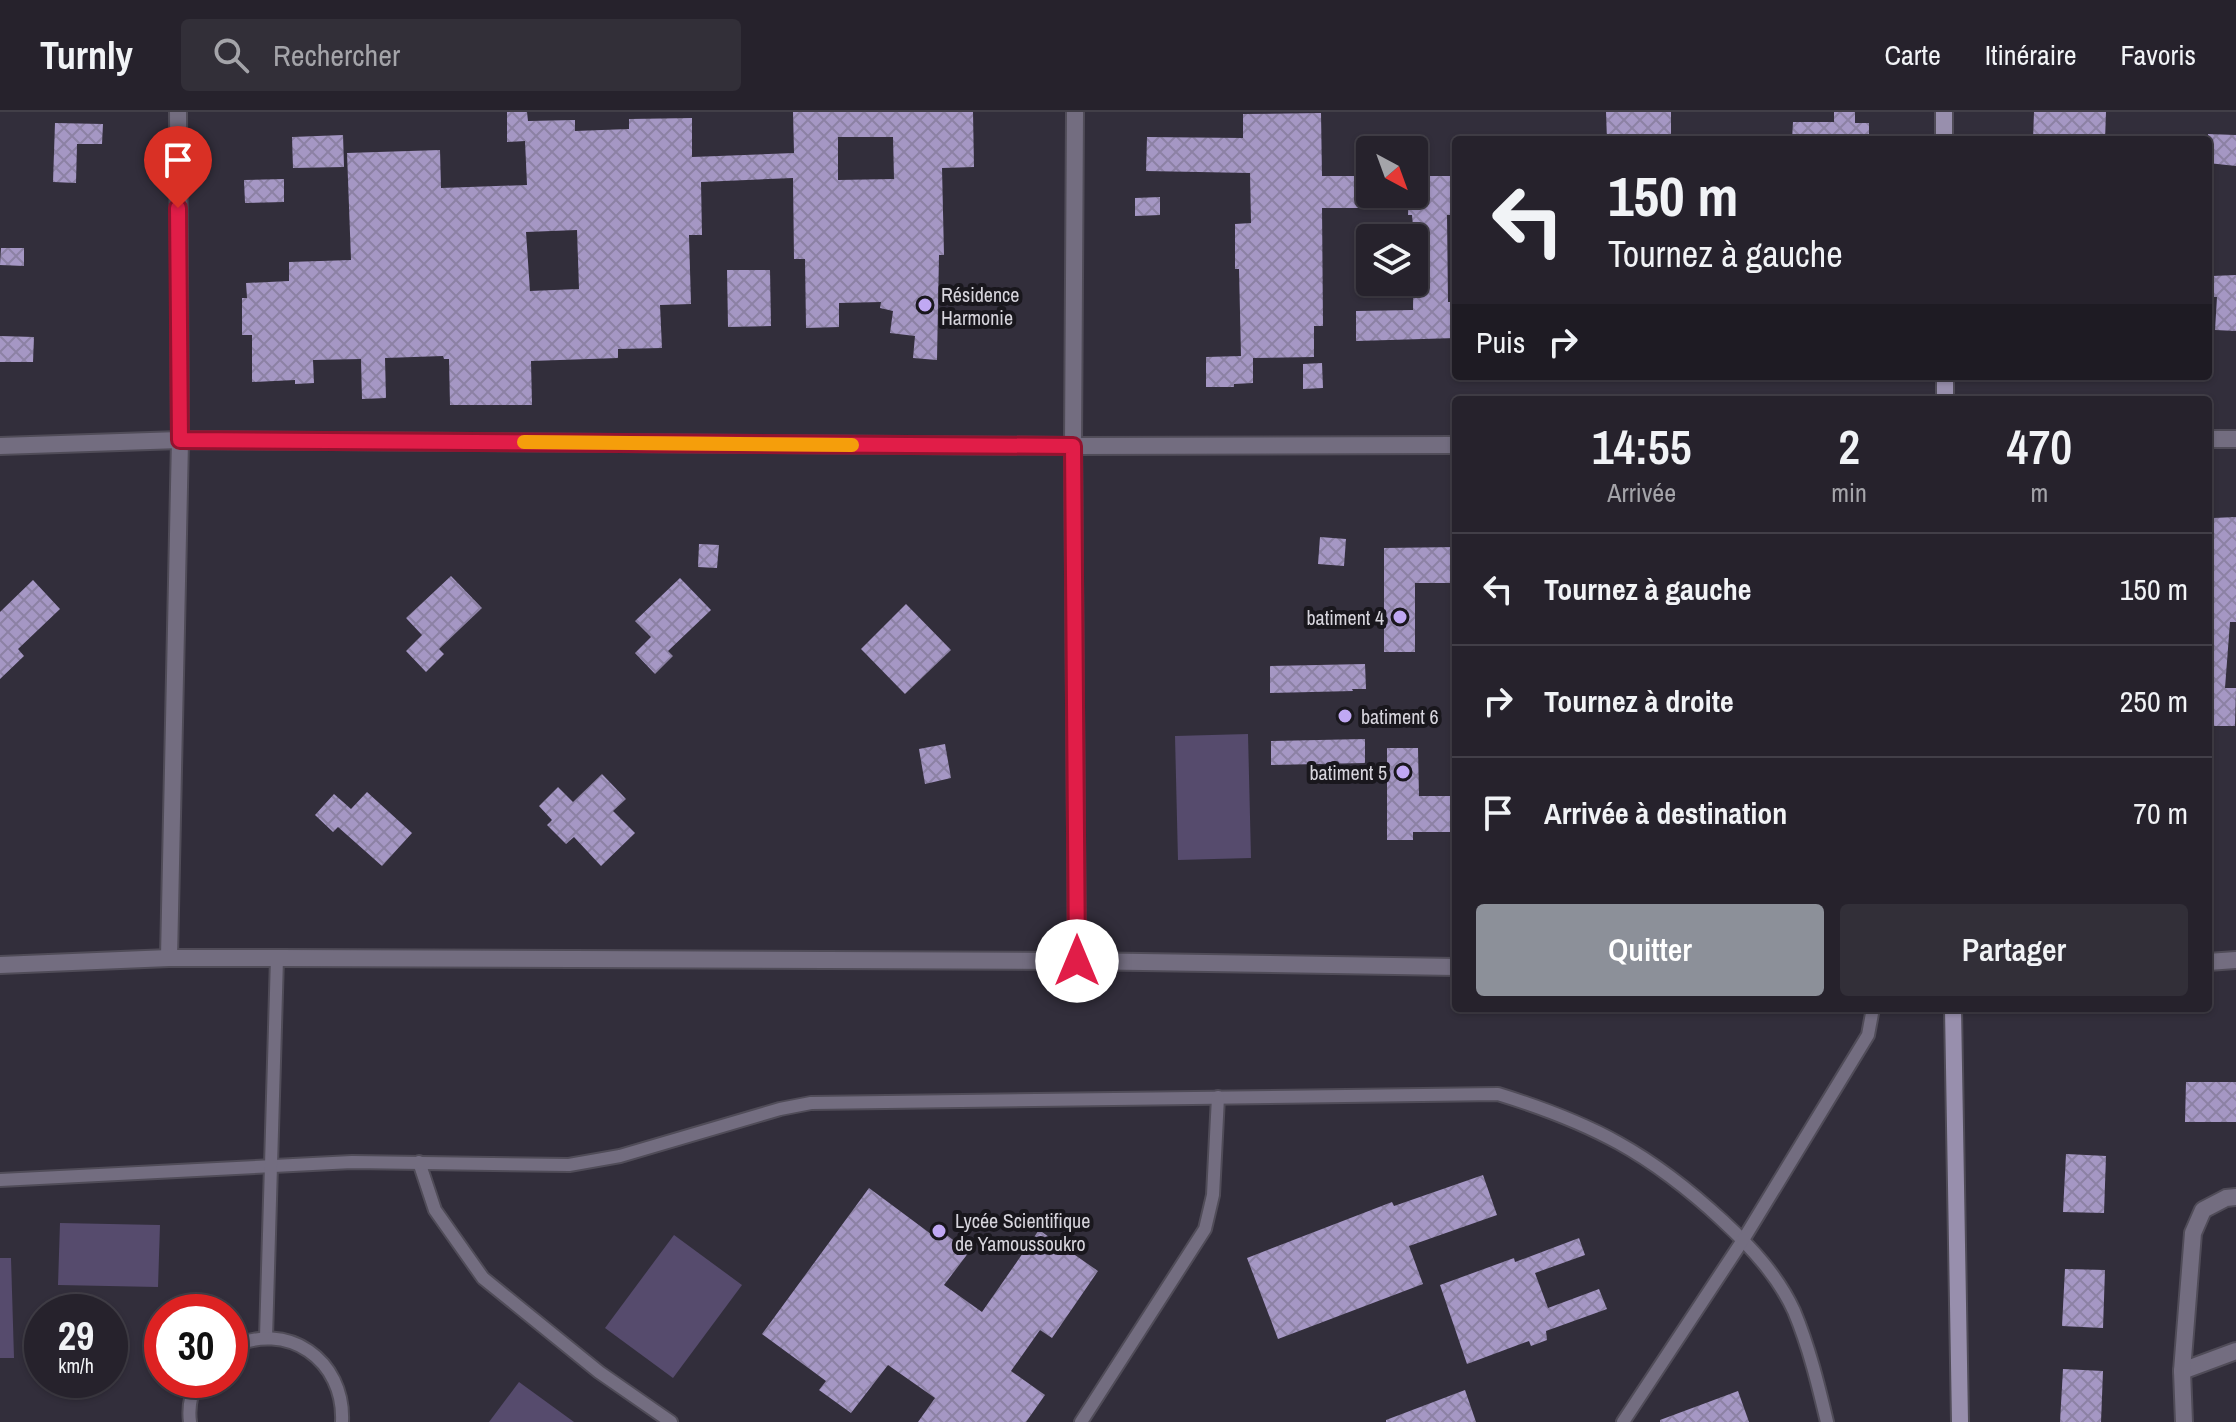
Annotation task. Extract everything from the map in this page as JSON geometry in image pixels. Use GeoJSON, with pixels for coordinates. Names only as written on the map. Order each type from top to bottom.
{"type":"FeatureCollection","features":[{"type":"Feature","properties":{"kind":"street"},"geometry":{"type":"LineString","coordinates":[[169,958],[180,440],[178,112]]}},
{"type":"Feature","properties":{"kind":"street"},"geometry":{"type":"LineString","coordinates":[[1075,112],[1073,446],[1077,961]]}},
{"type":"Feature","properties":{"kind":"street"},"geometry":{"type":"LineString","coordinates":[[1944,112],[1944,136]]}},
{"type":"Feature","properties":{"kind":"street"},"geometry":{"type":"LineString","coordinates":[[2212,439],[2236,439]]}},
{"type":"Feature","properties":{"kind":"street"},"geometry":{"type":"LineString","coordinates":[[0,446],[180,440],[1073,446],[1452,445]]}},
{"type":"Feature","properties":{"kind":"street"},"geometry":{"type":"LineString","coordinates":[[0,965],[169,958],[277,958],[1077,961],[1452,967]]}},
{"type":"Feature","properties":{"kind":"street"},"geometry":{"type":"LineString","coordinates":[[2212,962],[2236,960]]}},
{"type":"Feature","properties":{"kind":"street"},"geometry":{"type":"LineString","coordinates":[[1953,1012],[1960,1422]]}},
{"type":"Feature","properties":{"kind":"street"},"geometry":{"type":"LineString","coordinates":[[2184,1422],[2182,1371],[2193,1233],[2203,1210],[2226,1198],[2236,1197]]}},
{"type":"Feature","properties":{"kind":"street"},"geometry":{"type":"LineString","coordinates":[[2182,1371],[2236,1351]]}},
{"type":"Feature","properties":{"kind":"lane"},"geometry":{"type":"LineString","coordinates":[[266,1338],[277,958]]}},
{"type":"Feature","properties":{"kind":"lane"},"geometry":{"type":"LineString","coordinates":[[1623,1422],[1743,1240],[1868,1035],[1872,1012]]}},
{"type":"Feature","properties":{"kind":"lane"},"geometry":{"type":"LineString","coordinates":[[0,1180],[352,1162],[569,1165],[620,1156],[780,1109],[811,1103],[1498,1094],[1556,1112],[1613,1138],[1652,1162],[1694,1194],[1743,1240],[1768,1268],[1793,1309],[1812,1361],[1827,1422]]}},
{"type":"Feature","properties":{"kind":"lane"},"geometry":{"type":"LineString","coordinates":[[1081,1422],[1205,1229],[1213,1195],[1218,1097]]}},
{"type":"Feature","properties":{"kind":"lane"},"geometry":{"type":"LineString","coordinates":[[419,1162],[435,1210],[483,1278],[599,1372],[671,1422]]}},
{"type":"Feature","properties":{"kind":"lane"},"geometry":{"type":"LineString","coordinates":[[248,1340],[266,1338],[291,1342],[313,1353],[330,1372],[341,1395],[342,1422]]}},
{"type":"Feature","properties":{"kind":"lane"},"geometry":{"type":"LineString","coordinates":[[190,1422],[191,1398]]}},
{"type":"Feature","properties":{"kind":"shaded area"},"geometry":{"type":"Polygon","coordinates":[[[1248,734],[1251,858],[1178,860],[1175,736],[1248,734]]]}},
{"type":"Feature","properties":{"kind":"shaded area"},"geometry":{"type":"Polygon","coordinates":[[[60,1223],[160,1225],[158,1287],[58,1285],[60,1223]]]}},
{"type":"Feature","properties":{"kind":"shaded area"},"geometry":{"type":"Polygon","coordinates":[[[674,1235],[742,1285],[673,1378],[605,1328],[674,1235]]]}},
{"type":"Feature","properties":{"kind":"shaded area"},"geometry":{"type":"Polygon","coordinates":[[[0,1258],[11,1258],[14,1358],[0,1358],[0,1258]]]}},
{"type":"Feature","properties":{"kind":"shaded area"},"geometry":{"type":"Polygon","coordinates":[[[519,1382],[574,1422],[489,1422],[519,1382]]]}},
{"type":"Feature","properties":{"kind":"building"},"geometry":{"type":"Polygon","coordinates":[[[507,112],[527,112],[528,121],[575,120],[575,131],[629,129],[629,119],[692,118],[692,157],[794,153],[793,112],[973,112],[974,167],[942,168],[944,255],[939,255],[937,360],[913,358],[915,336],[890,333],[893,311],[880,308],[881,302],[839,303],[839,327],[806,328],[805,259],[794,259],[793,178],[701,182],[702,235],[689,235],[691,304],[660,305],[662,348],[618,349],[618,358],[531,361],[532,405],[450,405],[449,359],[443,356],[385,358],[386,398],[362,399],[361,359],[313,360],[314,383],[295,384],[295,380],[252,382],[252,335],[242,335],[242,298],[247,298],[246,283],[289,281],[289,262],[351,260],[347,153],[440,150],[441,188],[527,185],[525,141],[507,142],[507,112]],[[838,137],[838,180],[894,179],[893,137],[838,137]],[[577,230],[526,232],[530,291],[579,289],[577,230]]]}},
{"type":"Feature","properties":{"kind":"building"},"geometry":{"type":"Polygon","coordinates":[[[1606,112],[1671,112],[1671,136],[1607,136],[1606,112]]]}},
{"type":"Feature","properties":{"kind":"building"},"geometry":{"type":"Polygon","coordinates":[[[1834,112],[1855,112],[1855,123],[1869,123],[1869,136],[1792,136],[1793,122],[1834,122],[1834,112]]]}},
{"type":"Feature","properties":{"kind":"building"},"geometry":{"type":"Polygon","coordinates":[[[2034,112],[2106,112],[2105,136],[2033,136],[2034,112]]]}},
{"type":"Feature","properties":{"kind":"building"},"geometry":{"type":"Polygon","coordinates":[[[1321,113],[1322,176],[1356,176],[1356,208],[1322,208],[1323,326],[1314,326],[1314,357],[1253,358],[1253,383],[1206,387],[1206,357],[1241,356],[1235,224],[1251,223],[1250,173],[1146,171],[1147,137],[1243,138],[1243,114],[1321,113]]]}},
{"type":"Feature","properties":{"kind":"building"},"geometry":{"type":"Polygon","coordinates":[[[55,123],[103,124],[102,144],[77,144],[76,183],[53,182],[55,123]]]}},
{"type":"Feature","properties":{"kind":"building"},"geometry":{"type":"Polygon","coordinates":[[[343,135],[344,167],[293,168],[292,137],[343,135]]]}},
{"type":"Feature","properties":{"kind":"building"},"geometry":{"type":"Polygon","coordinates":[[[2236,135],[2236,166],[2212,163],[2212,136],[2208,136],[2236,135]]]}},
{"type":"Feature","properties":{"kind":"building"},"geometry":{"type":"Polygon","coordinates":[[[1428,176],[1452,176],[1452,215],[1447,215],[1448,302],[1452,302],[1452,338],[1356,341],[1356,311],[1413,310],[1413,296],[1428,296],[1428,224],[1413,224],[1412,215],[1408,215],[1408,208],[1428,208],[1428,176]]]}},
{"type":"Feature","properties":{"kind":"building"},"geometry":{"type":"Polygon","coordinates":[[[284,179],[284,202],[245,203],[244,180],[284,179]]]}},
{"type":"Feature","properties":{"kind":"building"},"geometry":{"type":"Polygon","coordinates":[[[1160,197],[1160,215],[1135,216],[1135,198],[1160,197]]]}},
{"type":"Feature","properties":{"kind":"building"},"geometry":{"type":"Polygon","coordinates":[[[1,248],[24,248],[24,266],[0,265],[1,248]]]}},
{"type":"Feature","properties":{"kind":"building"},"geometry":{"type":"Polygon","coordinates":[[[727,270],[770,270],[771,326],[728,327],[727,270]]]}},
{"type":"Feature","properties":{"kind":"building"},"geometry":{"type":"Polygon","coordinates":[[[2236,275],[2236,331],[2215,330],[2217,297],[2212,297],[2212,276],[2236,275]]]}},
{"type":"Feature","properties":{"kind":"building"},"geometry":{"type":"Polygon","coordinates":[[[0,336],[34,337],[33,362],[0,362],[0,336]]]}},
{"type":"Feature","properties":{"kind":"building"},"geometry":{"type":"Polygon","coordinates":[[[1322,363],[1323,388],[1303,389],[1303,364],[1322,363]]]}},
{"type":"Feature","properties":{"kind":"building"},"geometry":{"type":"Polygon","coordinates":[[[2236,517],[2236,622],[2230,622],[2225,688],[2236,688],[2235,726],[2212,726],[2213,518],[2236,517]]]}},
{"type":"Feature","properties":{"kind":"building"},"geometry":{"type":"Polygon","coordinates":[[[1320,537],[1346,539],[1344,566],[1318,564],[1320,537]]]}},
{"type":"Feature","properties":{"kind":"building"},"geometry":{"type":"Polygon","coordinates":[[[699,544],[719,545],[717,568],[698,567],[699,544]]]}},
{"type":"Feature","properties":{"kind":"building","name":"batiment 4"},"geometry":{"type":"Polygon","coordinates":[[[1452,547],[1452,583],[1415,583],[1415,652],[1384,652],[1384,548],[1452,547]]]}},
{"type":"Feature","properties":{"kind":"building"},"geometry":{"type":"Polygon","coordinates":[[[451,576],[482,608],[439,649],[444,654],[426,672],[406,651],[422,635],[406,618],[451,576]]]}},
{"type":"Feature","properties":{"kind":"building"},"geometry":{"type":"Polygon","coordinates":[[[680,578],[711,610],[668,651],[673,656],[655,674],[635,653],[651,637],[635,621],[680,578]]]}},
{"type":"Feature","properties":{"kind":"building"},"geometry":{"type":"Polygon","coordinates":[[[33,580],[60,609],[18,649],[24,656],[0,679],[0,612],[33,580]]]}},
{"type":"Feature","properties":{"kind":"building"},"geometry":{"type":"Polygon","coordinates":[[[906,604],[951,650],[905,694],[861,649],[906,604]]]}},
{"type":"Feature","properties":{"kind":"building"},"geometry":{"type":"Polygon","coordinates":[[[1365,664],[1366,689],[1270,693],[1270,666],[1365,664]]]}},
{"type":"Feature","properties":{"kind":"building"},"geometry":{"type":"Polygon","coordinates":[[[1365,739],[1365,763],[1271,765],[1271,741],[1365,739]]]}},
{"type":"Feature","properties":{"kind":"building"},"geometry":{"type":"Polygon","coordinates":[[[945,744],[951,778],[925,784],[919,749],[945,744]]]}},
{"type":"Feature","properties":{"kind":"building","name":"batiment 5"},"geometry":{"type":"Polygon","coordinates":[[[1387,748],[1418,748],[1419,796],[1452,796],[1452,832],[1413,832],[1413,840],[1387,840],[1387,748]]]}},
{"type":"Feature","properties":{"kind":"building"},"geometry":{"type":"Polygon","coordinates":[[[602,774],[626,799],[613,811],[635,833],[601,866],[574,837],[566,844],[547,825],[552,820],[539,806],[558,787],[573,802],[602,774]]]}},
{"type":"Feature","properties":{"kind":"building"},"geometry":{"type":"Polygon","coordinates":[[[367,792],[412,833],[382,866],[338,827],[333,832],[315,815],[334,794],[351,809],[367,792]]]}},
{"type":"Feature","properties":{"kind":"building"},"geometry":{"type":"Polygon","coordinates":[[[2186,1082],[2236,1082],[2236,1122],[2185,1122],[2186,1082]]]}},
{"type":"Feature","properties":{"kind":"building"},"geometry":{"type":"Polygon","coordinates":[[[2066,1154],[2106,1156],[2104,1213],[2063,1212],[2066,1154]]]}},
{"type":"Feature","properties":{"kind":"building"},"geometry":{"type":"Polygon","coordinates":[[[1483,1175],[1497,1215],[1409,1246],[1423,1284],[1278,1339],[1247,1258],[1392,1202],[1394,1206],[1483,1175]]]}},
{"type":"Feature","properties":{"kind":"building"},"geometry":{"type":"Polygon","coordinates":[[[869,1188],[935,1237],[940,1230],[969,1252],[944,1285],[982,1312],[1039,1230],[1098,1271],[1052,1338],[1040,1330],[1011,1371],[1045,1395],[1026,1422],[918,1422],[935,1398],[888,1365],[851,1413],[819,1390],[826,1381],[762,1334],[869,1188]]]}},
{"type":"Feature","properties":{"kind":"building"},"geometry":{"type":"Polygon","coordinates":[[[1579,1238],[1585,1255],[1535,1273],[1548,1308],[1599,1289],[1607,1309],[1546,1331],[1547,1340],[1531,1346],[1529,1341],[1467,1364],[1440,1285],[1579,1238]]]}},
{"type":"Feature","properties":{"kind":"building"},"geometry":{"type":"Polygon","coordinates":[[[2065,1269],[2105,1270],[2103,1328],[2062,1326],[2065,1269]]]}},
{"type":"Feature","properties":{"kind":"building"},"geometry":{"type":"Polygon","coordinates":[[[2063,1369],[2103,1371],[2101,1422],[2060,1422],[2063,1369]]]}},
{"type":"Feature","properties":{"kind":"building"},"geometry":{"type":"Polygon","coordinates":[[[1465,1390],[1476,1422],[1386,1422],[1386,1420],[1465,1390]]]}},
{"type":"Feature","properties":{"kind":"building"},"geometry":{"type":"Polygon","coordinates":[[[1738,1391],[1749,1422],[1660,1422],[1660,1420],[1738,1391]]]}},
{"type":"Feature","properties":{"kind":"slow traffic"},"geometry":{"type":"LineString","coordinates":[[524,442],[852,445]]}},
{"type":"Feature","properties":{"kind":"place","name":"Résidence Harmonie"},"geometry":{"type":"Point","coordinates":[925,305]}},
{"type":"Feature","properties":{"kind":"place","name":"batiment 4"},"geometry":{"type":"Point","coordinates":[1400,617]}},
{"type":"Feature","properties":{"kind":"place","name":"batiment 6"},"geometry":{"type":"Point","coordinates":[1345,716]}},
{"type":"Feature","properties":{"kind":"place","name":"batiment 5"},"geometry":{"type":"Point","coordinates":[1403,772]}},
{"type":"Feature","properties":{"kind":"place","name":"Lycée Scientifique de Yamoussoukro"},"geometry":{"type":"Point","coordinates":[939,1231]}},
{"type":"Feature","properties":{"kind":"route"},"geometry":{"type":"LineString","coordinates":[[178,208],[180,440],[1073,446],[1077,961]]}}]}
